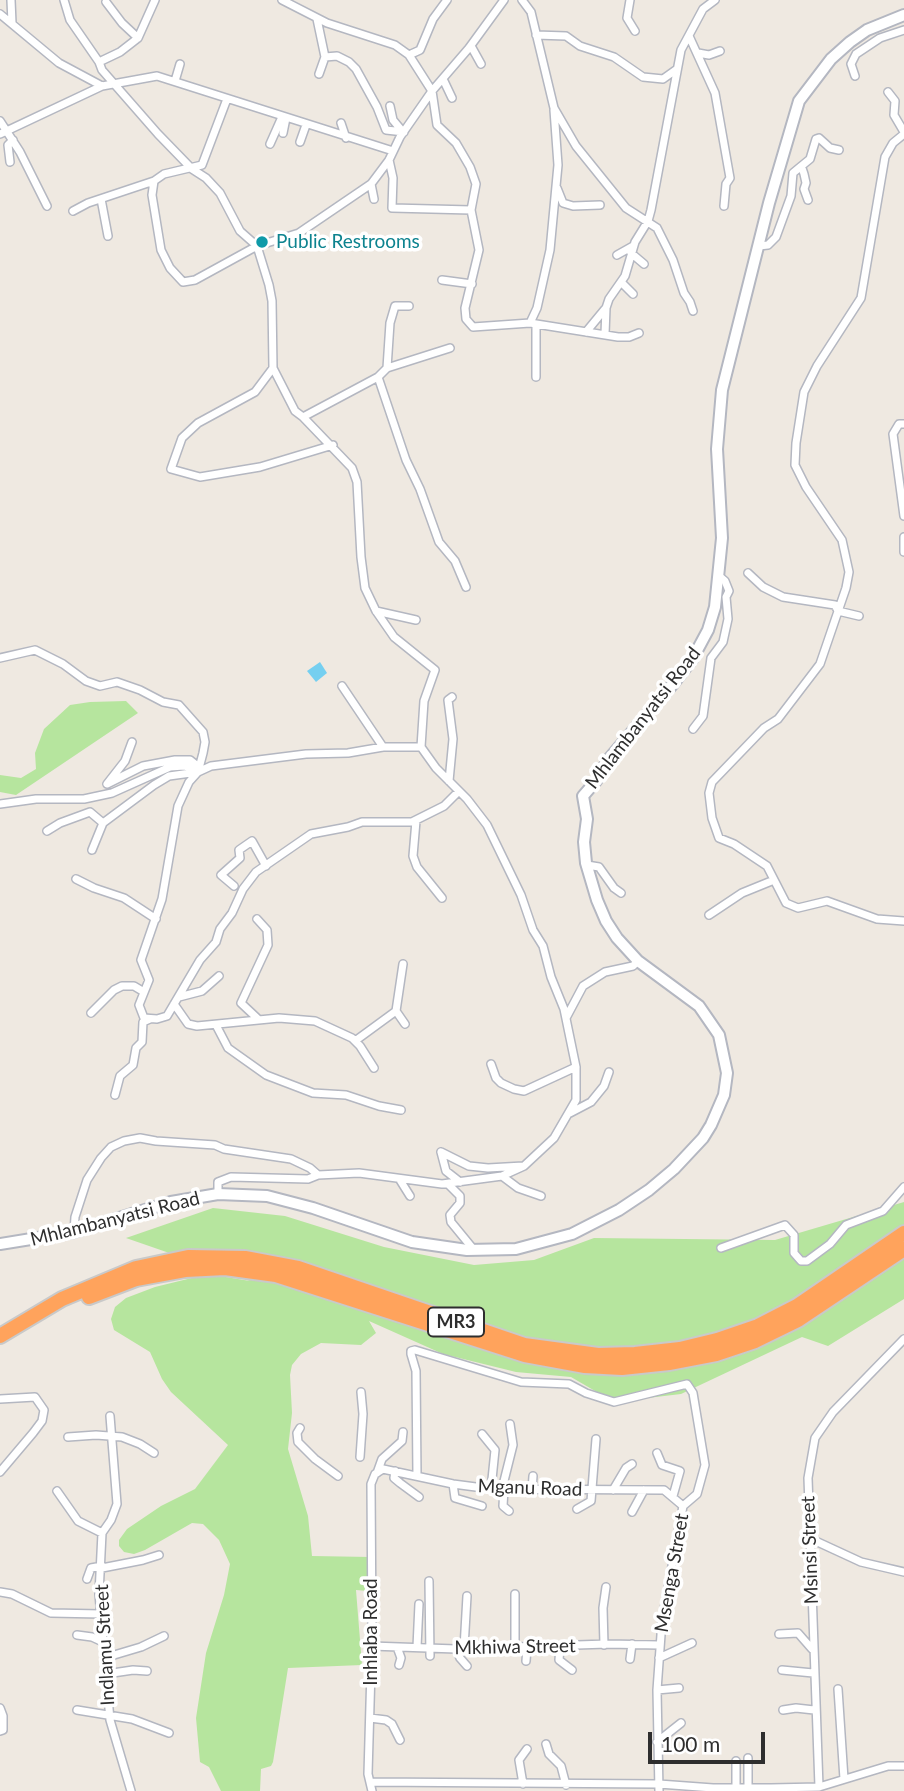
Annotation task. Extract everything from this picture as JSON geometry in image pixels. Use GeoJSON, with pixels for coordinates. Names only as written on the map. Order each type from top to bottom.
{"type":"FeatureCollection","features":[{"type":"Feature","properties":{"kind":"highway","name":"MR3"},"geometry":{"type":"LineString","coordinates":[[0,1335],[62,1299],[136,1268],[188,1257],[245,1258],[298,1268],[524,1345],[598,1355],[680,1349],[758,1326],[797,1306],[904,1233]]}},
{"type":"Feature","properties":{"kind":"highway","name":"MR3"},"geometry":{"type":"LineString","coordinates":[[0,1346],[54,1314],[97,1293],[123,1284],[185,1270],[225,1268],[276,1275],[525,1355],[585,1366],[634,1367],[716,1354],[755,1341],[798,1320],[904,1249]]}},
{"type":"Feature","properties":{"kind":"main road","name":"Mhlambanyatsi Road"},"geometry":{"type":"LineString","coordinates":[[0,1244],[74,1232],[171,1202],[218,1194],[267,1196],[324,1211],[412,1242],[474,1250],[516,1249],[545,1242],[596,1223],[649,1190],[693,1150],[711,1125],[724,1096],[727,1073],[719,1035],[699,1006],[638,961],[606,921],[587,865],[584,842],[587,819],[583,796],[596,781],[608,760],[693,657],[708,630],[715,607],[722,538],[718,484],[722,390],[778,170],[799,102],[831,59],[850,42],[867,30],[904,15]]}},
{"type":"Feature","properties":{"kind":"street"},"geometry":{"type":"LineString","coordinates":[[11,0],[12,23]]}},
{"type":"Feature","properties":{"kind":"street"},"geometry":{"type":"LineString","coordinates":[[64,0],[70,20],[102,70],[192,169],[206,178],[220,193],[240,231],[257,246],[272,301],[273,368],[295,411],[333,445],[352,468],[357,482],[365,588],[376,611],[394,637],[435,670],[424,701],[421,747],[487,825],[521,895],[533,930],[542,946],[566,1018],[576,1067],[576,1100],[570,1113],[548,1145],[524,1166],[502,1177],[448,1184],[359,1173],[318,1175],[308,1179],[231,1177],[218,1182],[218,1194]]}},
{"type":"Feature","properties":{"kind":"street"},"geometry":{"type":"LineString","coordinates":[[99,62],[120,52],[138,38],[155,0]]}},
{"type":"Feature","properties":{"kind":"street"},"geometry":{"type":"LineString","coordinates":[[282,0],[317,19],[395,45],[409,55],[432,92],[437,125],[456,143],[476,184],[471,210],[479,250],[466,315],[466,319],[474,327],[533,324],[629,337],[639,333]]}},
{"type":"Feature","properties":{"kind":"street"},"geometry":{"type":"LineString","coordinates":[[409,55],[420,50],[433,19],[447,0]]}},
{"type":"Feature","properties":{"kind":"street"},"geometry":{"type":"LineString","coordinates":[[154,181],[152,195],[161,250],[170,268],[183,282],[195,280],[257,246],[299,233],[371,184],[432,92],[471,46],[504,0]]}},
{"type":"Feature","properties":{"kind":"street"},"geometry":{"type":"LineString","coordinates":[[522,0],[531,12],[554,108],[558,165],[550,250],[533,324],[537,377]]}},
{"type":"Feature","properties":{"kind":"street"},"geometry":{"type":"LineString","coordinates":[[629,0],[627,18],[635,31]]}},
{"type":"Feature","properties":{"kind":"street"},"geometry":{"type":"LineString","coordinates":[[605,334],[609,299],[621,282],[632,250],[648,221],[681,50],[703,9],[715,0]]}},
{"type":"Feature","properties":{"kind":"street"},"geometry":{"type":"LineString","coordinates":[[106,2],[138,38]]}},
{"type":"Feature","properties":{"kind":"street"},"geometry":{"type":"LineString","coordinates":[[0,14],[59,63],[102,86]]}},
{"type":"Feature","properties":{"kind":"street"},"geometry":{"type":"LineString","coordinates":[[317,19],[325,57],[319,74]]}},
{"type":"Feature","properties":{"kind":"street"},"geometry":{"type":"LineString","coordinates":[[855,76],[851,64],[856,54],[880,38],[904,30]]}},
{"type":"Feature","properties":{"kind":"street"},"geometry":{"type":"LineString","coordinates":[[536,35],[566,36],[580,46],[614,57],[643,78],[663,79],[677,69]]}},
{"type":"Feature","properties":{"kind":"street"},"geometry":{"type":"LineString","coordinates":[[689,36],[715,93],[730,178],[726,184],[723,206]]}},
{"type":"Feature","properties":{"kind":"street"},"geometry":{"type":"LineString","coordinates":[[471,46],[481,64]]}},
{"type":"Feature","properties":{"kind":"street"},"geometry":{"type":"LineString","coordinates":[[698,53],[709,55],[720,51]]}},
{"type":"Feature","properties":{"kind":"street"},"geometry":{"type":"LineString","coordinates":[[325,57],[337,56],[349,62],[356,69],[377,107],[386,130],[404,132]]}},
{"type":"Feature","properties":{"kind":"street"},"geometry":{"type":"LineString","coordinates":[[175,81],[180,64]]}},
{"type":"Feature","properties":{"kind":"street"},"geometry":{"type":"LineString","coordinates":[[4,132],[102,86],[157,76],[393,151]]}},
{"type":"Feature","properties":{"kind":"street"},"geometry":{"type":"LineString","coordinates":[[443,79],[452,98]]}},
{"type":"Feature","properties":{"kind":"street"},"geometry":{"type":"LineString","coordinates":[[888,92],[895,101],[894,115],[904,131],[885,157],[861,298],[817,366],[804,392],[795,465],[806,487],[842,540],[849,572],[846,588],[820,664],[778,719],[764,728],[712,782],[709,793],[712,818],[719,838],[734,844],[767,866],[786,903],[798,908],[827,901],[877,919],[904,921]]}},
{"type":"Feature","properties":{"kind":"street"},"geometry":{"type":"LineString","coordinates":[[73,211],[154,181],[164,174],[202,165],[227,99]]}},
{"type":"Feature","properties":{"kind":"street"},"geometry":{"type":"LineString","coordinates":[[390,106],[393,120],[404,132]]}},
{"type":"Feature","properties":{"kind":"street"},"geometry":{"type":"LineString","coordinates":[[554,108],[576,146],[619,200],[632,213],[657,229],[674,260],[684,293],[693,311]]}},
{"type":"Feature","properties":{"kind":"street"},"geometry":{"type":"LineString","coordinates":[[283,133],[284,118]]}},
{"type":"Feature","properties":{"kind":"street"},"geometry":{"type":"LineString","coordinates":[[270,144],[284,118]]}},
{"type":"Feature","properties":{"kind":"street"},"geometry":{"type":"LineString","coordinates":[[0,121],[4,132],[13,140],[47,206]]}},
{"type":"Feature","properties":{"kind":"street"},"geometry":{"type":"LineString","coordinates":[[341,123],[346,138]]}},
{"type":"Feature","properties":{"kind":"street"},"geometry":{"type":"LineString","coordinates":[[300,142],[306,125]]}},
{"type":"Feature","properties":{"kind":"street"},"geometry":{"type":"LineString","coordinates":[[759,246],[768,245],[776,237],[791,196],[793,173],[810,159],[816,139],[819,138],[830,148],[839,150]]}},
{"type":"Feature","properties":{"kind":"street"},"geometry":{"type":"LineString","coordinates":[[9,162],[8,145],[13,140]]}},
{"type":"Feature","properties":{"kind":"street"},"geometry":{"type":"LineString","coordinates":[[389,160],[393,178],[392,208],[471,210]]}},
{"type":"Feature","properties":{"kind":"street"},"geometry":{"type":"LineString","coordinates":[[799,168],[803,168],[804,189],[808,200]]}},
{"type":"Feature","properties":{"kind":"street"},"geometry":{"type":"LineString","coordinates":[[371,184],[374,199]]}},
{"type":"Feature","properties":{"kind":"street"},"geometry":{"type":"LineString","coordinates":[[556,184],[563,203],[573,206],[600,205]]}},
{"type":"Feature","properties":{"kind":"street"},"geometry":{"type":"LineString","coordinates":[[351,197],[351,207]]}},
{"type":"Feature","properties":{"kind":"street"},"geometry":{"type":"LineString","coordinates":[[101,199],[108,236]]}},
{"type":"Feature","properties":{"kind":"street"},"geometry":{"type":"LineString","coordinates":[[617,255],[632,250]]}},
{"type":"Feature","properties":{"kind":"street"},"geometry":{"type":"LineString","coordinates":[[632,250],[644,264]]}},
{"type":"Feature","properties":{"kind":"street"},"geometry":{"type":"LineString","coordinates":[[442,280],[472,284]]}},
{"type":"Feature","properties":{"kind":"street"},"geometry":{"type":"LineString","coordinates":[[621,282],[633,294]]}},
{"type":"Feature","properties":{"kind":"street"},"geometry":{"type":"LineString","coordinates":[[387,368],[390,323],[395,306],[409,306]]}},
{"type":"Feature","properties":{"kind":"street"},"geometry":{"type":"LineString","coordinates":[[586,332],[606,308]]}},
{"type":"Feature","properties":{"kind":"street"},"geometry":{"type":"LineString","coordinates":[[303,416],[378,377],[387,368],[450,348]]}},
{"type":"Feature","properties":{"kind":"street"},"geometry":{"type":"LineString","coordinates":[[273,368],[255,392],[198,423],[182,438],[172,469],[200,478],[260,467],[333,445]]}},
{"type":"Feature","properties":{"kind":"street"},"geometry":{"type":"LineString","coordinates":[[378,377],[406,460],[425,499],[439,542],[455,561],[467,587]]}},
{"type":"Feature","properties":{"kind":"street"},"geometry":{"type":"LineString","coordinates":[[904,424],[900,424],[893,434],[904,516]]}},
{"type":"Feature","properties":{"kind":"street"},"geometry":{"type":"LineString","coordinates":[[904,537],[904,552]]}},
{"type":"Feature","properties":{"kind":"street"},"geometry":{"type":"LineString","coordinates":[[748,573],[764,587],[783,597],[835,605],[838,611]]}},
{"type":"Feature","properties":{"kind":"street"},"geometry":{"type":"LineString","coordinates":[[693,729],[703,716],[711,658],[723,642],[728,619],[726,597],[729,591],[725,581],[719,576]]}},
{"type":"Feature","properties":{"kind":"street"},"geometry":{"type":"LineString","coordinates":[[376,611],[416,620]]}},
{"type":"Feature","properties":{"kind":"street"},"geometry":{"type":"LineString","coordinates":[[838,611],[859,616]]}},
{"type":"Feature","properties":{"kind":"street"},"geometry":{"type":"LineString","coordinates":[[0,658],[35,650],[100,687],[117,682],[163,702],[179,705],[203,732],[205,742],[198,772],[189,782],[178,806],[168,870],[156,919],[141,960],[149,980],[139,1005],[144,1018],[167,1016],[200,960],[216,942],[220,929],[232,913],[243,888],[256,872],[311,834],[362,822],[416,821],[444,806],[459,792]]}},
{"type":"Feature","properties":{"kind":"street"},"geometry":{"type":"LineString","coordinates":[[342,685],[383,747]]}},
{"type":"Feature","properties":{"kind":"street"},"geometry":{"type":"LineString","coordinates":[[449,781],[453,739],[448,700],[452,697]]}},
{"type":"Feature","properties":{"kind":"street"},"geometry":{"type":"LineString","coordinates":[[132,742],[125,761],[107,784],[143,766],[175,760],[190,760],[198,772]]}},
{"type":"Feature","properties":{"kind":"street"},"geometry":{"type":"LineString","coordinates":[[92,850],[103,823],[169,776],[198,772],[211,766],[306,754],[348,753],[383,747],[421,747]]}},
{"type":"Feature","properties":{"kind":"street"},"geometry":{"type":"LineString","coordinates":[[0,804],[36,799],[84,799],[113,793],[170,767],[184,766],[198,772]]}},
{"type":"Feature","properties":{"kind":"street"},"geometry":{"type":"LineString","coordinates":[[47,831],[60,822],[90,812],[103,823]]}},
{"type":"Feature","properties":{"kind":"street"},"geometry":{"type":"LineString","coordinates":[[416,821],[413,856],[417,867],[442,898]]}},
{"type":"Feature","properties":{"kind":"street"},"geometry":{"type":"LineString","coordinates":[[234,886],[221,875],[240,858],[239,850],[252,841],[266,866]]}},
{"type":"Feature","properties":{"kind":"street"},"geometry":{"type":"LineString","coordinates":[[587,865],[599,867],[614,888],[621,893]]}},
{"type":"Feature","properties":{"kind":"street"},"geometry":{"type":"LineString","coordinates":[[76,879],[124,898],[156,919]]}},
{"type":"Feature","properties":{"kind":"street"},"geometry":{"type":"LineString","coordinates":[[709,915],[742,893],[774,880]]}},
{"type":"Feature","properties":{"kind":"street"},"geometry":{"type":"LineString","coordinates":[[257,919],[267,930],[268,945],[241,1003],[258,1019]]}},
{"type":"Feature","properties":{"kind":"street"},"geometry":{"type":"LineString","coordinates":[[566,1018],[583,986],[605,972],[633,966],[638,961]]}},
{"type":"Feature","properties":{"kind":"street"},"geometry":{"type":"LineString","coordinates":[[403,964],[396,1011],[405,1024]]}},
{"type":"Feature","properties":{"kind":"street"},"geometry":{"type":"LineString","coordinates":[[176,1001],[202,991],[219,976]]}},
{"type":"Feature","properties":{"kind":"street"},"geometry":{"type":"LineString","coordinates":[[91,1013],[114,990],[122,986],[134,986],[144,992]]}},
{"type":"Feature","properties":{"kind":"street"},"geometry":{"type":"LineString","coordinates":[[176,1001],[188,1024],[197,1026],[279,1018],[316,1021],[355,1041],[374,1068]]}},
{"type":"Feature","properties":{"kind":"street"},"geometry":{"type":"LineString","coordinates":[[355,1041],[396,1011]]}},
{"type":"Feature","properties":{"kind":"street"},"geometry":{"type":"LineString","coordinates":[[115,1096],[120,1076],[133,1065],[136,1048],[142,1042],[143,1022],[150,1018]]}},
{"type":"Feature","properties":{"kind":"street"},"geometry":{"type":"LineString","coordinates":[[216,1025],[228,1048],[266,1075],[313,1093],[346,1095],[379,1107],[401,1110]]}},
{"type":"Feature","properties":{"kind":"street"},"geometry":{"type":"LineString","coordinates":[[491,1064],[501,1083],[524,1091],[576,1067]]}},
{"type":"Feature","properties":{"kind":"street"},"geometry":{"type":"LineString","coordinates":[[570,1113],[591,1102],[604,1086],[609,1072]]}},
{"type":"Feature","properties":{"kind":"street"},"geometry":{"type":"LineString","coordinates":[[74,1232],[75,1217],[87,1180],[100,1157],[111,1147],[124,1141],[141,1138],[215,1145],[224,1149],[291,1159],[318,1175]]}},
{"type":"Feature","properties":{"kind":"street"},"geometry":{"type":"LineString","coordinates":[[461,1182],[446,1171],[441,1152],[469,1166],[524,1166]]}},
{"type":"Feature","properties":{"kind":"street"},"geometry":{"type":"LineString","coordinates":[[502,1177],[518,1188],[541,1196]]}},
{"type":"Feature","properties":{"kind":"street"},"geometry":{"type":"LineString","coordinates":[[400,1180],[410,1196]]}},
{"type":"Feature","properties":{"kind":"street"},"geometry":{"type":"LineString","coordinates":[[448,1184],[460,1196],[460,1203],[450,1215],[451,1223],[474,1250]]}},
{"type":"Feature","properties":{"kind":"street"},"geometry":{"type":"LineString","coordinates":[[721,1248],[785,1225],[794,1235],[794,1253],[801,1261],[807,1261],[830,1244],[846,1225],[883,1211],[904,1187]]}},
{"type":"Feature","properties":{"kind":"street","name":"Msinsi Street"},"geometry":{"type":"LineString","coordinates":[[819,1787],[814,1710],[808,1478],[815,1438],[833,1412],[904,1339]]}},
{"type":"Feature","properties":{"kind":"street","name":"Msenga Street"},"geometry":{"type":"LineString","coordinates":[[417,1476],[416,1371],[411,1351],[521,1382],[569,1384],[614,1402],[687,1384],[692,1393],[705,1465],[697,1494],[683,1506],[659,1645],[659,1788]]}},
{"type":"Feature","properties":{"kind":"street"},"geometry":{"type":"LineString","coordinates":[[360,1392],[363,1414],[360,1457]]}},
{"type":"Feature","properties":{"kind":"street"},"geometry":{"type":"LineString","coordinates":[[0,1399],[35,1397],[44,1410],[42,1420],[33,1433],[0,1472]]}},
{"type":"Feature","properties":{"kind":"street","name":"Indlamu Street"},"geometry":{"type":"LineString","coordinates":[[110,1416],[117,1504],[102,1533],[99,1594],[109,1716],[131,1791]]}},
{"type":"Feature","properties":{"kind":"street"},"geometry":{"type":"LineString","coordinates":[[509,1511],[503,1506],[503,1489],[513,1445],[510,1424]]}},
{"type":"Feature","properties":{"kind":"street"},"geometry":{"type":"LineString","coordinates":[[300,1428],[297,1433],[298,1442],[338,1476]]}},
{"type":"Feature","properties":{"kind":"street"},"geometry":{"type":"LineString","coordinates":[[376,1473],[382,1459],[402,1441],[403,1432]]}},
{"type":"Feature","properties":{"kind":"street"},"geometry":{"type":"LineString","coordinates":[[482,1434],[484,1439],[494,1446],[495,1462],[491,1489]]}},
{"type":"Feature","properties":{"kind":"street"},"geometry":{"type":"LineString","coordinates":[[68,1437],[96,1435],[130,1439],[154,1453]]}},
{"type":"Feature","properties":{"kind":"street"},"geometry":{"type":"LineString","coordinates":[[577,1509],[591,1501],[596,1439]]}},
{"type":"Feature","properties":{"kind":"street"},"geometry":{"type":"LineString","coordinates":[[657,1453],[662,1465],[680,1471],[673,1496],[683,1506]]}},
{"type":"Feature","properties":{"kind":"street"},"geometry":{"type":"LineString","coordinates":[[484,1461],[495,1462]]}},
{"type":"Feature","properties":{"kind":"street"},"geometry":{"type":"LineString","coordinates":[[613,1490],[626,1468],[632,1464]]}},
{"type":"Feature","properties":{"kind":"street","name":"Mganu Road"},"geometry":{"type":"LineString","coordinates":[[376,1473],[383,1469],[491,1489],[664,1490],[673,1496]]}},
{"type":"Feature","properties":{"kind":"street"},"geometry":{"type":"LineString","coordinates":[[395,1471],[394,1478],[419,1497]]}},
{"type":"Feature","properties":{"kind":"street","name":"Inhlaba Road"},"geometry":{"type":"LineString","coordinates":[[372,1791],[368,1774],[372,1646],[371,1485],[376,1473]]}},
{"type":"Feature","properties":{"kind":"street"},"geometry":{"type":"LineString","coordinates":[[531,1490],[533,1476]]}},
{"type":"Feature","properties":{"kind":"street"},"geometry":{"type":"LineString","coordinates":[[453,1484],[455,1498],[482,1506]]}},
{"type":"Feature","properties":{"kind":"street"},"geometry":{"type":"LineString","coordinates":[[632,1512],[643,1490]]}},
{"type":"Feature","properties":{"kind":"street"},"geometry":{"type":"LineString","coordinates":[[57,1491],[78,1521],[102,1533]]}},
{"type":"Feature","properties":{"kind":"street"},"geometry":{"type":"LineString","coordinates":[[809,1538],[861,1562],[904,1572]]}},
{"type":"Feature","properties":{"kind":"street"},"geometry":{"type":"LineString","coordinates":[[87,1579],[92,1568],[159,1555]]}},
{"type":"Feature","properties":{"kind":"street"},"geometry":{"type":"LineString","coordinates":[[429,1581],[430,1652]]}},
{"type":"Feature","properties":{"kind":"street"},"geometry":{"type":"LineString","coordinates":[[604,1644],[603,1608],[606,1587]]}},
{"type":"Feature","properties":{"kind":"street"},"geometry":{"type":"LineString","coordinates":[[0,1592],[12,1594],[51,1613],[101,1614]]}},
{"type":"Feature","properties":{"kind":"street"},"geometry":{"type":"LineString","coordinates":[[515,1594],[516,1648]]}},
{"type":"Feature","properties":{"kind":"street"},"geometry":{"type":"LineString","coordinates":[[467,1596],[460,1648],[460,1658],[467,1666]]}},
{"type":"Feature","properties":{"kind":"street"},"geometry":{"type":"LineString","coordinates":[[418,1647],[419,1604]]}},
{"type":"Feature","properties":{"kind":"street"},"geometry":{"type":"LineString","coordinates":[[779,1634],[799,1633],[813,1649]]}},
{"type":"Feature","properties":{"kind":"street"},"geometry":{"type":"LineString","coordinates":[[76,1634],[103,1642]]}},
{"type":"Feature","properties":{"kind":"street"},"geometry":{"type":"LineString","coordinates":[[104,1658],[141,1647],[164,1636]]}},
{"type":"Feature","properties":{"kind":"street"},"geometry":{"type":"LineString","coordinates":[[659,1658],[692,1643]]}},
{"type":"Feature","properties":{"kind":"street"},"geometry":{"type":"LineString","coordinates":[[630,1659],[632,1644]]}},
{"type":"Feature","properties":{"kind":"street","name":"Mkhiwa Street"},"geometry":{"type":"LineString","coordinates":[[372,1646],[418,1647],[430,1652],[460,1648],[659,1645]]}},
{"type":"Feature","properties":{"kind":"street"},"geometry":{"type":"LineString","coordinates":[[397,1647],[401,1658],[399,1665]]}},
{"type":"Feature","properties":{"kind":"street"},"geometry":{"type":"LineString","coordinates":[[560,1647],[559,1660],[572,1670]]}},
{"type":"Feature","properties":{"kind":"street"},"geometry":{"type":"LineString","coordinates":[[526,1661],[527,1648]]}},
{"type":"Feature","properties":{"kind":"street"},"geometry":{"type":"LineString","coordinates":[[782,1670],[813,1674]]}},
{"type":"Feature","properties":{"kind":"street"},"geometry":{"type":"LineString","coordinates":[[106,1674],[147,1671]]}},
{"type":"Feature","properties":{"kind":"street"},"geometry":{"type":"LineString","coordinates":[[657,1690],[679,1688]]}},
{"type":"Feature","properties":{"kind":"street"},"geometry":{"type":"LineString","coordinates":[[838,1689],[844,1779]]}},
{"type":"Feature","properties":{"kind":"street"},"geometry":{"type":"LineString","coordinates":[[0,1708],[3,1716],[3,1730],[0,1731]]}},
{"type":"Feature","properties":{"kind":"street"},"geometry":{"type":"LineString","coordinates":[[77,1710],[132,1719],[169,1733]]}},
{"type":"Feature","properties":{"kind":"street"},"geometry":{"type":"LineString","coordinates":[[783,1710],[814,1710]]}},
{"type":"Feature","properties":{"kind":"street"},"geometry":{"type":"LineString","coordinates":[[370,1718],[386,1720],[392,1724],[400,1740]]}},
{"type":"Feature","properties":{"kind":"street"},"geometry":{"type":"LineString","coordinates":[[657,1742],[681,1723]]}},
{"type":"Feature","properties":{"kind":"street"},"geometry":{"type":"LineString","coordinates":[[546,1744],[549,1754],[561,1766],[566,1785]]}},
{"type":"Feature","properties":{"kind":"street"},"geometry":{"type":"LineString","coordinates":[[523,1784],[519,1760],[527,1749]]}},
{"type":"Feature","properties":{"kind":"street"},"geometry":{"type":"LineString","coordinates":[[747,1789],[748,1758]]}},
{"type":"Feature","properties":{"kind":"street"},"geometry":{"type":"LineString","coordinates":[[736,1761],[736,1789]]}},
{"type":"Feature","properties":{"kind":"street"},"geometry":{"type":"LineString","coordinates":[[370,1782],[713,1790],[819,1787],[888,1766],[904,1766]]}},
{"type":"Feature","properties":{"kind":"street"},"geometry":{"type":"LineString","coordinates":[[819,1787],[827,1791]]}},
{"type":"Feature","properties":{"kind":"green space"},"geometry":{"type":"Polygon","coordinates":[[[126,701],[138,713],[16,795],[0,792],[0,775],[21,778],[36,769],[35,753],[44,729],[70,705],[126,701]]]}},
{"type":"Feature","properties":{"kind":"green space"},"geometry":{"type":"Polygon","coordinates":[[[904,1202],[904,1299],[828,1346],[802,1337],[681,1394],[614,1402],[571,1377],[516,1372],[443,1354],[369,1321],[376,1333],[361,1345],[321,1343],[301,1354],[292,1365],[290,1375],[292,1413],[288,1449],[308,1516],[312,1556],[371,1557],[368,1591],[356,1590],[362,1665],[288,1668],[273,1762],[271,1766],[261,1769],[260,1791],[221,1791],[209,1767],[200,1762],[196,1718],[206,1653],[224,1595],[230,1564],[219,1540],[203,1524],[192,1523],[134,1554],[124,1552],[119,1546],[119,1540],[127,1529],[161,1506],[195,1489],[228,1445],[171,1392],[150,1352],[114,1330],[111,1319],[115,1307],[126,1298],[155,1287],[208,1274],[250,1281],[126,1238],[213,1208],[285,1216],[384,1247],[474,1265],[534,1260],[594,1238],[775,1240],[904,1202]]]}},
{"type":"Feature","properties":{"kind":"water"},"geometry":{"type":"Polygon","coordinates":[[[320,662],[327,673],[316,682],[307,671],[320,662]]]}},
{"type":"Feature","properties":{"kind":"place","name":"Public Restrooms"},"geometry":{"type":"Point","coordinates":[262,242]}}]}
